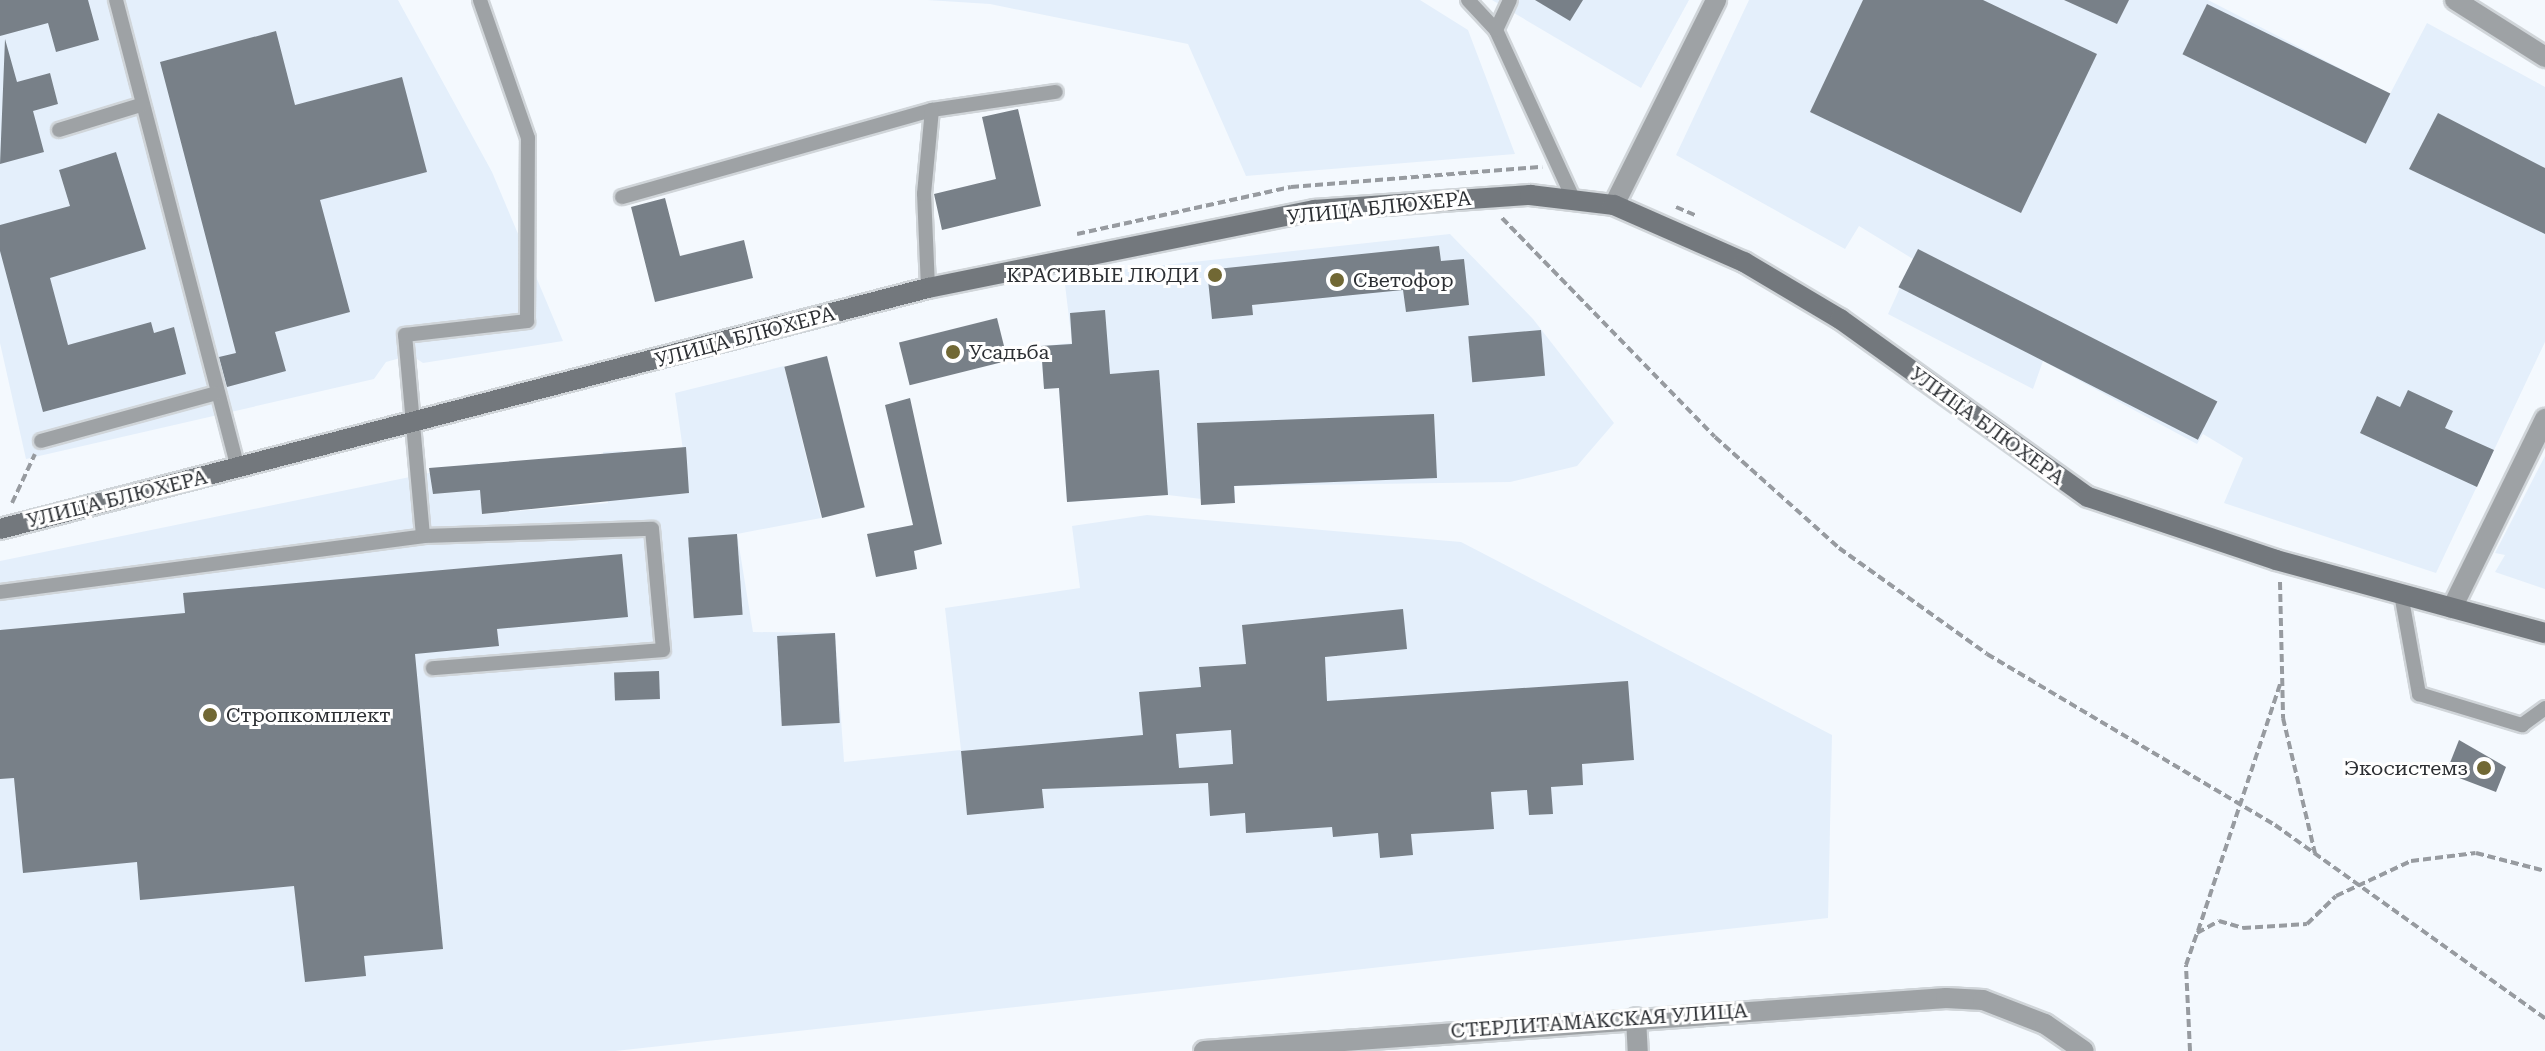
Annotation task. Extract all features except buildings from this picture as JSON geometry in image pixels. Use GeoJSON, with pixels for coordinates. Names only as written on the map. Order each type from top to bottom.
{"type":"FeatureCollection","features":[{"type":"Feature","properties":{"kind":"main road","name":"УЛИЦА БЛЮХЕРА"},"geometry":{"type":"LineString","coordinates":[[0,529],[928,288],[1314,210],[1483,197],[1573,198],[1614,205],[1744,262],[1840,319],[2088,497],[2276,560],[2545,633]]}},
{"type":"Feature","properties":{"kind":"street"},"geometry":{"type":"LineString","coordinates":[[1614,205],[1716,0]]}},
{"type":"Feature","properties":{"kind":"street"},"geometry":{"type":"LineString","coordinates":[[2455,0],[2545,57]]}},
{"type":"Feature","properties":{"kind":"street"},"geometry":{"type":"LineString","coordinates":[[2452,608],[2545,419]]}},
{"type":"Feature","properties":{"kind":"street","name":"СТЕРЛИТАМАКСКАЯ УЛИЦА"},"geometry":{"type":"LineString","coordinates":[[1204,1051],[1281,1048],[1636,1018],[1946,998],[1983,1000],[2045,1024],[2084,1051]]}},
{"type":"Feature","properties":{"kind":"street"},"geometry":{"type":"LineString","coordinates":[[1636,1018],[1638,1051]]}},
{"type":"Feature","properties":{"kind":"lane"},"geometry":{"type":"LineString","coordinates":[[116,0],[238,468]]}},
{"type":"Feature","properties":{"kind":"lane"},"geometry":{"type":"LineString","coordinates":[[423,536],[409,424],[405,335],[527,321],[528,138],[480,0]]}},
{"type":"Feature","properties":{"kind":"lane"},"geometry":{"type":"LineString","coordinates":[[1468,0],[1496,30],[1573,198]]}},
{"type":"Feature","properties":{"kind":"lane"},"geometry":{"type":"LineString","coordinates":[[1496,30],[1510,0]]}},
{"type":"Feature","properties":{"kind":"lane"},"geometry":{"type":"LineString","coordinates":[[622,197],[932,110],[1056,92]]}},
{"type":"Feature","properties":{"kind":"lane"},"geometry":{"type":"LineString","coordinates":[[59,130],[141,105]]}},
{"type":"Feature","properties":{"kind":"lane"},"geometry":{"type":"LineString","coordinates":[[928,288],[924,194],[932,110]]}},
{"type":"Feature","properties":{"kind":"lane"},"geometry":{"type":"LineString","coordinates":[[41,441],[216,393]]}},
{"type":"Feature","properties":{"kind":"lane"},"geometry":{"type":"LineString","coordinates":[[0,592],[423,536],[652,529],[663,650],[433,668]]}},
{"type":"Feature","properties":{"kind":"lane"},"geometry":{"type":"LineString","coordinates":[[2401,594],[2419,694],[2522,725],[2545,708]]}},
{"type":"Feature","properties":{"kind":"path"},"geometry":{"type":"LineString","coordinates":[[1061,238],[1291,187],[1558,166]]}},
{"type":"Feature","properties":{"kind":"path"},"geometry":{"type":"LineString","coordinates":[[1483,197],[1715,437],[1839,548],[1987,654],[2244,805],[2545,1018]]}},
{"type":"Feature","properties":{"kind":"path"},"geometry":{"type":"LineString","coordinates":[[1661,202],[1701,219]]}},
{"type":"Feature","properties":{"kind":"path"},"geometry":{"type":"LineString","coordinates":[[12,503],[41,441]]}},
{"type":"Feature","properties":{"kind":"path"},"geometry":{"type":"LineString","coordinates":[[0,506],[27,499]]}},
{"type":"Feature","properties":{"kind":"path"},"geometry":{"type":"LineString","coordinates":[[2276,560],[2284,674],[2283,718],[2315,854]]}},
{"type":"Feature","properties":{"kind":"path"},"geometry":{"type":"LineString","coordinates":[[2190,1051],[2186,965],[2244,805],[2284,674]]}},
{"type":"Feature","properties":{"kind":"path"},"geometry":{"type":"LineString","coordinates":[[2197,933],[2219,921],[2259,929],[2307,924],[2357,885],[2411,861],[2476,853],[2545,871]]}},
{"type":"Feature","properties":{"kind":"shaded area"},"geometry":{"type":"Polygon","coordinates":[[[0,0],[398,0],[492,172],[563,341],[423,363],[411,355],[386,362],[374,379],[26,459],[0,343],[0,0]]]}},
{"type":"Feature","properties":{"kind":"shaded area"},"geometry":{"type":"Polygon","coordinates":[[[927,0],[1420,0],[1468,30],[1515,154],[1246,176],[1188,44],[990,4],[927,0]]]}},
{"type":"Feature","properties":{"kind":"shaded area"},"geometry":{"type":"Polygon","coordinates":[[[1492,0],[1689,0],[1641,88],[1492,0]]]}},
{"type":"Feature","properties":{"kind":"shaded area"},"geometry":{"type":"Polygon","coordinates":[[[1749,0],[2208,0],[2390,94],[2427,23],[2545,87],[2545,342],[2436,573],[2224,503],[2243,458],[2203,434],[2197,444],[2043,361],[2033,389],[1888,314],[1913,259],[1859,226],[1845,249],[1676,155],[1749,0]]]}},
{"type":"Feature","properties":{"kind":"shaded area"},"geometry":{"type":"Polygon","coordinates":[[[1450,234],[1533,319],[1614,423],[1577,466],[1510,482],[1235,486],[1235,503],[1168,495],[1067,502],[1059,388],[1044,389],[1041,346],[1072,343],[1064,276],[1450,234]]]}},
{"type":"Feature","properties":{"kind":"shaded area"},"geometry":{"type":"Polygon","coordinates":[[[784,366],[821,518],[737,534],[753,632],[835,633],[844,762],[961,750],[945,608],[1080,588],[1072,526],[1147,515],[1461,542],[1832,735],[1828,918],[615,1051],[0,1051],[0,561],[478,463],[483,514],[608,503],[603,452],[623,451],[627,497],[689,493],[675,393],[784,366]]]}},
{"type":"Feature","properties":{"kind":"shaded area"},"geometry":{"type":"Polygon","coordinates":[[[2545,456],[2545,589],[2495,572],[2505,555],[2495,553],[2545,456]]]}},
{"type":"Feature","properties":{"kind":"place","name":"КРАСИВЫЕ ЛЮДИ"},"geometry":{"type":"Point","coordinates":[1215,275]}},
{"type":"Feature","properties":{"kind":"place","name":"Светофор"},"geometry":{"type":"Point","coordinates":[1337,280]}},
{"type":"Feature","properties":{"kind":"place","name":"Усадьба"},"geometry":{"type":"Point","coordinates":[953,352]}},
{"type":"Feature","properties":{"kind":"place","name":"Стропкомплект"},"geometry":{"type":"Point","coordinates":[210,715]}},
{"type":"Feature","properties":{"kind":"place","name":"Экосистемз"},"geometry":{"type":"Point","coordinates":[2484,768]}}]}
